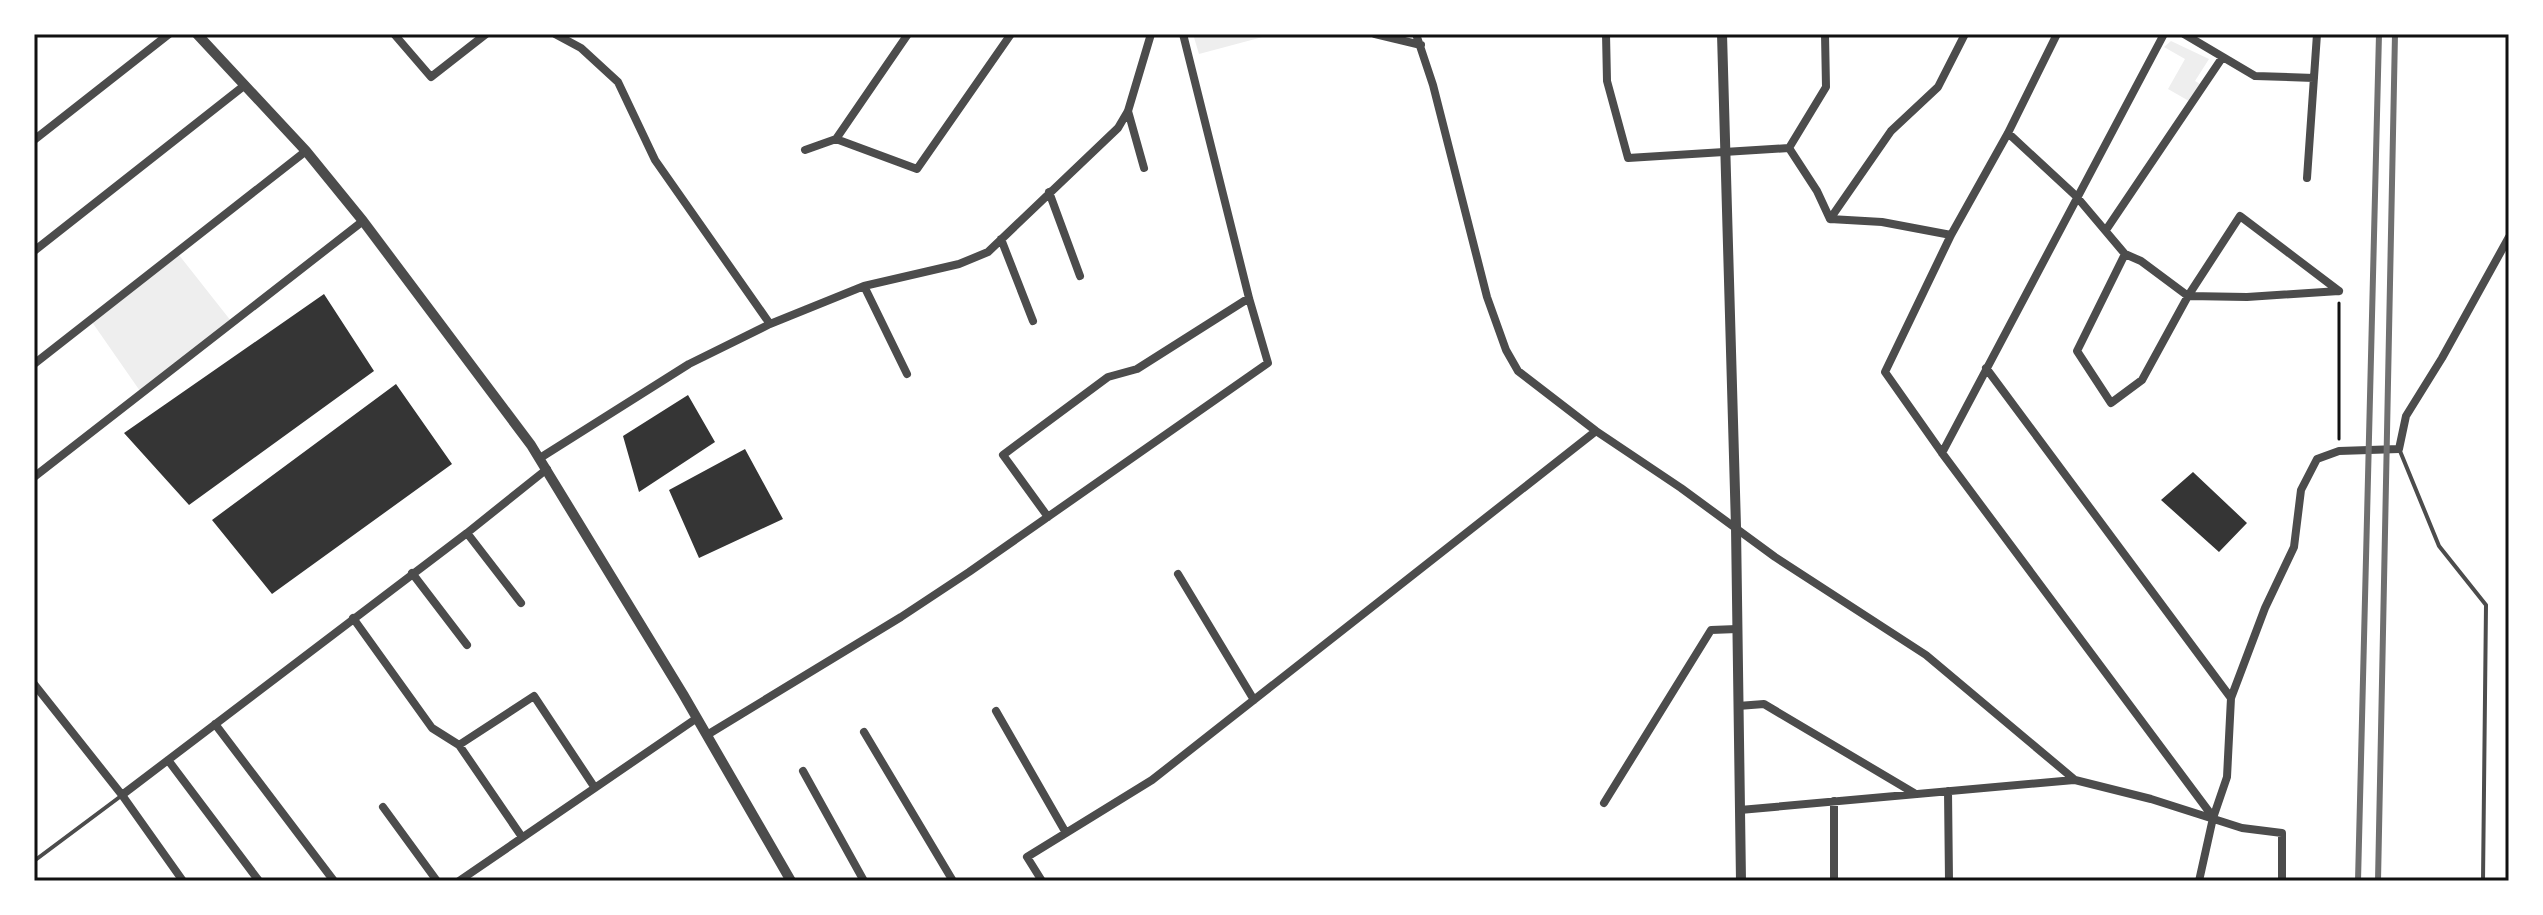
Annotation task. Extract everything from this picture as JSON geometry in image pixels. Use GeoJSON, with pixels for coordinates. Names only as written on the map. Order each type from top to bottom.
{"type":"FeatureCollection","features":[{"type":"Feature","properties":{"kind":"street"},"geometry":{"type":"LineString","coordinates":[[34,140],[169,34]]}},
{"type":"Feature","properties":{"kind":"street"},"geometry":{"type":"LineString","coordinates":[[197,34],[306,151],[363,221],[540,458],[791,881]]}},
{"type":"Feature","properties":{"kind":"street"},"geometry":{"type":"LineString","coordinates":[[394,34],[431,77],[486,34]]}},
{"type":"Feature","properties":{"kind":"street"},"geometry":{"type":"LineString","coordinates":[[555,34],[581,48],[618,82],[655,160],[770,324]]}},
{"type":"Feature","properties":{"kind":"street"},"geometry":{"type":"LineString","coordinates":[[805,150],[836,139],[908,34]]}},
{"type":"Feature","properties":{"kind":"street"},"geometry":{"type":"LineString","coordinates":[[836,139],[917,169],[1011,34]]}},
{"type":"Feature","properties":{"kind":"street"},"geometry":{"type":"LineString","coordinates":[[540,458],[689,364],[770,324],[864,286],[959,264],[988,252],[1118,128],[1128,111],[1151,34]]}},
{"type":"Feature","properties":{"kind":"street"},"geometry":{"type":"LineString","coordinates":[[707,735],[901,617],[1268,363],[1183,34]]}},
{"type":"Feature","properties":{"kind":"street"},"geometry":{"type":"LineString","coordinates":[[1375,34],[1421,45]]}},
{"type":"Feature","properties":{"kind":"street"},"geometry":{"type":"LineString","coordinates":[[1416,34],[1487,297],[1506,350],[1518,371],[1596,431],[1775,557],[1926,655],[2075,780]]}},
{"type":"Feature","properties":{"kind":"street"},"geometry":{"type":"LineString","coordinates":[[1606,34],[1607,81],[1628,158],[1789,148]]}},
{"type":"Feature","properties":{"kind":"street"},"geometry":{"type":"LineString","coordinates":[[1722,34],[1736,527],[1741,881]]}},
{"type":"Feature","properties":{"kind":"street"},"geometry":{"type":"LineString","coordinates":[[1789,148],[1826,87],[1825,34]]}},
{"type":"Feature","properties":{"kind":"street"},"geometry":{"type":"LineString","coordinates":[[1830,219],[1891,131],[1938,87],[1965,34]]}},
{"type":"Feature","properties":{"kind":"street"},"geometry":{"type":"LineString","coordinates":[[2057,34],[2008,133],[1951,235],[1885,372],[2213,818]]}},
{"type":"Feature","properties":{"kind":"street"},"geometry":{"type":"LineString","coordinates":[[1942,453],[2164,34]]}},
{"type":"Feature","properties":{"kind":"street"},"geometry":{"type":"LineString","coordinates":[[2184,34],[2255,76],[2314,78]]}},
{"type":"Feature","properties":{"kind":"street"},"geometry":{"type":"LineString","coordinates":[[2307,178],[2317,34]]}},
{"type":"Feature","properties":{"kind":"street"},"geometry":{"type":"LineString","coordinates":[[2106,230],[2222,58]]}},
{"type":"Feature","properties":{"kind":"street"},"geometry":{"type":"LineString","coordinates":[[34,251],[245,85]]}},
{"type":"Feature","properties":{"kind":"street"},"geometry":{"type":"LineString","coordinates":[[1128,111],[1144,168]]}},
{"type":"Feature","properties":{"kind":"street"},"geometry":{"type":"LineString","coordinates":[[2008,133],[2076,196],[2125,254],[2141,261],[2188,296],[2247,297],[2339,291]]}},
{"type":"Feature","properties":{"kind":"street"},"geometry":{"type":"LineString","coordinates":[[1789,148],[1817,191],[1830,219]]}},
{"type":"Feature","properties":{"kind":"street"},"geometry":{"type":"LineString","coordinates":[[34,364],[306,151]]}},
{"type":"Feature","properties":{"kind":"street"},"geometry":{"type":"LineString","coordinates":[[1049,192],[1080,276]]}},
{"type":"Feature","properties":{"kind":"street"},"geometry":{"type":"LineString","coordinates":[[2125,254],[2077,351],[2111,403],[2142,380],[2188,296],[2240,216],[2339,291]]}},
{"type":"Feature","properties":{"kind":"street"},"geometry":{"type":"LineString","coordinates":[[1830,219],[1882,222],[1951,235]]}},
{"type":"Feature","properties":{"kind":"street"},"geometry":{"type":"LineString","coordinates":[[34,477],[363,221]]}},
{"type":"Feature","properties":{"kind":"street"},"geometry":{"type":"LineString","coordinates":[[2199,881],[2213,818],[2227,777],[2231,698],[2265,608],[2294,547],[2301,490],[2317,459],[2339,451],[2399,449],[2406,416],[2509,237]]}},
{"type":"Feature","properties":{"kind":"street"},"geometry":{"type":"LineString","coordinates":[[1001,239],[1033,321]]}},
{"type":"Feature","properties":{"kind":"street"},"geometry":{"type":"LineString","coordinates":[[864,286],[907,374]]}},
{"type":"Feature","properties":{"kind":"street"},"geometry":{"type":"LineString","coordinates":[[1048,517],[1003,455],[1108,377],[1137,369],[1249,298]]}},
{"type":"Feature","properties":{"kind":"street"},"geometry":{"type":"LineString","coordinates":[[1986,368],[2231,698]]}},
{"type":"Feature","properties":{"kind":"street"},"geometry":{"type":"LineString","coordinates":[[1042,881],[1027,857],[1152,780],[1596,431]]}},
{"type":"Feature","properties":{"kind":"street"},"geometry":{"type":"LineString","coordinates":[[122,795],[547,469]]}},
{"type":"Feature","properties":{"kind":"street"},"geometry":{"type":"LineString","coordinates":[[467,533],[521,603]]}},
{"type":"Feature","properties":{"kind":"street"},"geometry":{"type":"LineString","coordinates":[[412,573],[467,645]]}},
{"type":"Feature","properties":{"kind":"street"},"geometry":{"type":"LineString","coordinates":[[1178,574],[1254,700]]}},
{"type":"Feature","properties":{"kind":"street"},"geometry":{"type":"LineString","coordinates":[[353,618],[432,728],[459,745],[522,837]]}},
{"type":"Feature","properties":{"kind":"street"},"geometry":{"type":"LineString","coordinates":[[1604,803],[1711,630],[1737,629]]}},
{"type":"Feature","properties":{"kind":"street"},"geometry":{"type":"LineString","coordinates":[[34,684],[122,795],[183,881]]}},
{"type":"Feature","properties":{"kind":"street"},"geometry":{"type":"LineString","coordinates":[[459,745],[534,696],[595,788]]}},
{"type":"Feature","properties":{"kind":"street"},"geometry":{"type":"LineString","coordinates":[[1738,706],[1764,704],[1915,794]]}},
{"type":"Feature","properties":{"kind":"street"},"geometry":{"type":"LineString","coordinates":[[996,711],[1066,833]]}},
{"type":"Feature","properties":{"kind":"street"},"geometry":{"type":"LineString","coordinates":[[459,881],[697,718]]}},
{"type":"Feature","properties":{"kind":"street"},"geometry":{"type":"LineString","coordinates":[[215,724],[334,881]]}},
{"type":"Feature","properties":{"kind":"street"},"geometry":{"type":"LineString","coordinates":[[864,732],[953,881]]}},
{"type":"Feature","properties":{"kind":"street"},"geometry":{"type":"LineString","coordinates":[[168,760],[259,881]]}},
{"type":"Feature","properties":{"kind":"street"},"geometry":{"type":"LineString","coordinates":[[803,771],[864,881]]}},
{"type":"Feature","properties":{"kind":"street"},"geometry":{"type":"LineString","coordinates":[[1740,810],[2075,780],[2242,828],[2282,833],[2282,881]]}},
{"type":"Feature","properties":{"kind":"street"},"geometry":{"type":"LineString","coordinates":[[1948,791],[1949,881]]}},
{"type":"Feature","properties":{"kind":"street"},"geometry":{"type":"LineString","coordinates":[[1834,801],[1834,881]]}},
{"type":"Feature","properties":{"kind":"street"},"geometry":{"type":"LineString","coordinates":[[383,807],[437,881]]}},
{"type":"Feature","properties":{"kind":"lane"},"geometry":{"type":"LineString","coordinates":[[2399,449],[2439,546],[2486,605],[2483,881]]}},
{"type":"Feature","properties":{"kind":"lane"},"geometry":{"type":"LineString","coordinates":[[34,861],[122,795]]}},
{"type":"Feature","properties":{"kind":"path"},"geometry":{"type":"LineString","coordinates":[[2339,291],[2339,451]]}},
{"type":"Feature","properties":{"kind":"shaded area"},"geometry":{"type":"Polygon","coordinates":[[[1193,34],[1274,34],[1199,54],[1193,34]]]}},
{"type":"Feature","properties":{"kind":"shaded area"},"geometry":{"type":"Polygon","coordinates":[[[2171,41],[2209,59],[2195,81],[2200,84],[2189,101],[2168,89],[2185,59],[2164,47],[2171,41]]]}},
{"type":"Feature","properties":{"kind":"shaded area"},"geometry":{"type":"Polygon","coordinates":[[[179,255],[231,321],[140,391],[92,322],[179,255]]]}},
{"type":"Feature","properties":{"kind":"building"},"geometry":{"type":"Polygon","coordinates":[[[324,294],[374,371],[189,505],[124,433],[324,294]]]}},
{"type":"Feature","properties":{"kind":"building"},"geometry":{"type":"Polygon","coordinates":[[[396,384],[452,464],[272,594],[212,520],[396,384]]]}},
{"type":"Feature","properties":{"kind":"building"},"geometry":{"type":"Polygon","coordinates":[[[688,395],[715,442],[639,492],[623,436],[688,395]]]}},
{"type":"Feature","properties":{"kind":"building"},"geometry":{"type":"Polygon","coordinates":[[[745,449],[783,519],[699,558],[669,490],[745,449]]]}},
{"type":"Feature","properties":{"kind":"building"},"geometry":{"type":"Polygon","coordinates":[[[2193,472],[2247,523],[2219,552],[2161,500],[2193,472]]]}},
{"type":"Feature","properties":{"kind":"railway"},"geometry":{"type":"LineString","coordinates":[[2358,881],[2379,34]]}},
{"type":"Feature","properties":{"kind":"railway"},"geometry":{"type":"LineString","coordinates":[[2378,881],[2395,34]]}}]}
